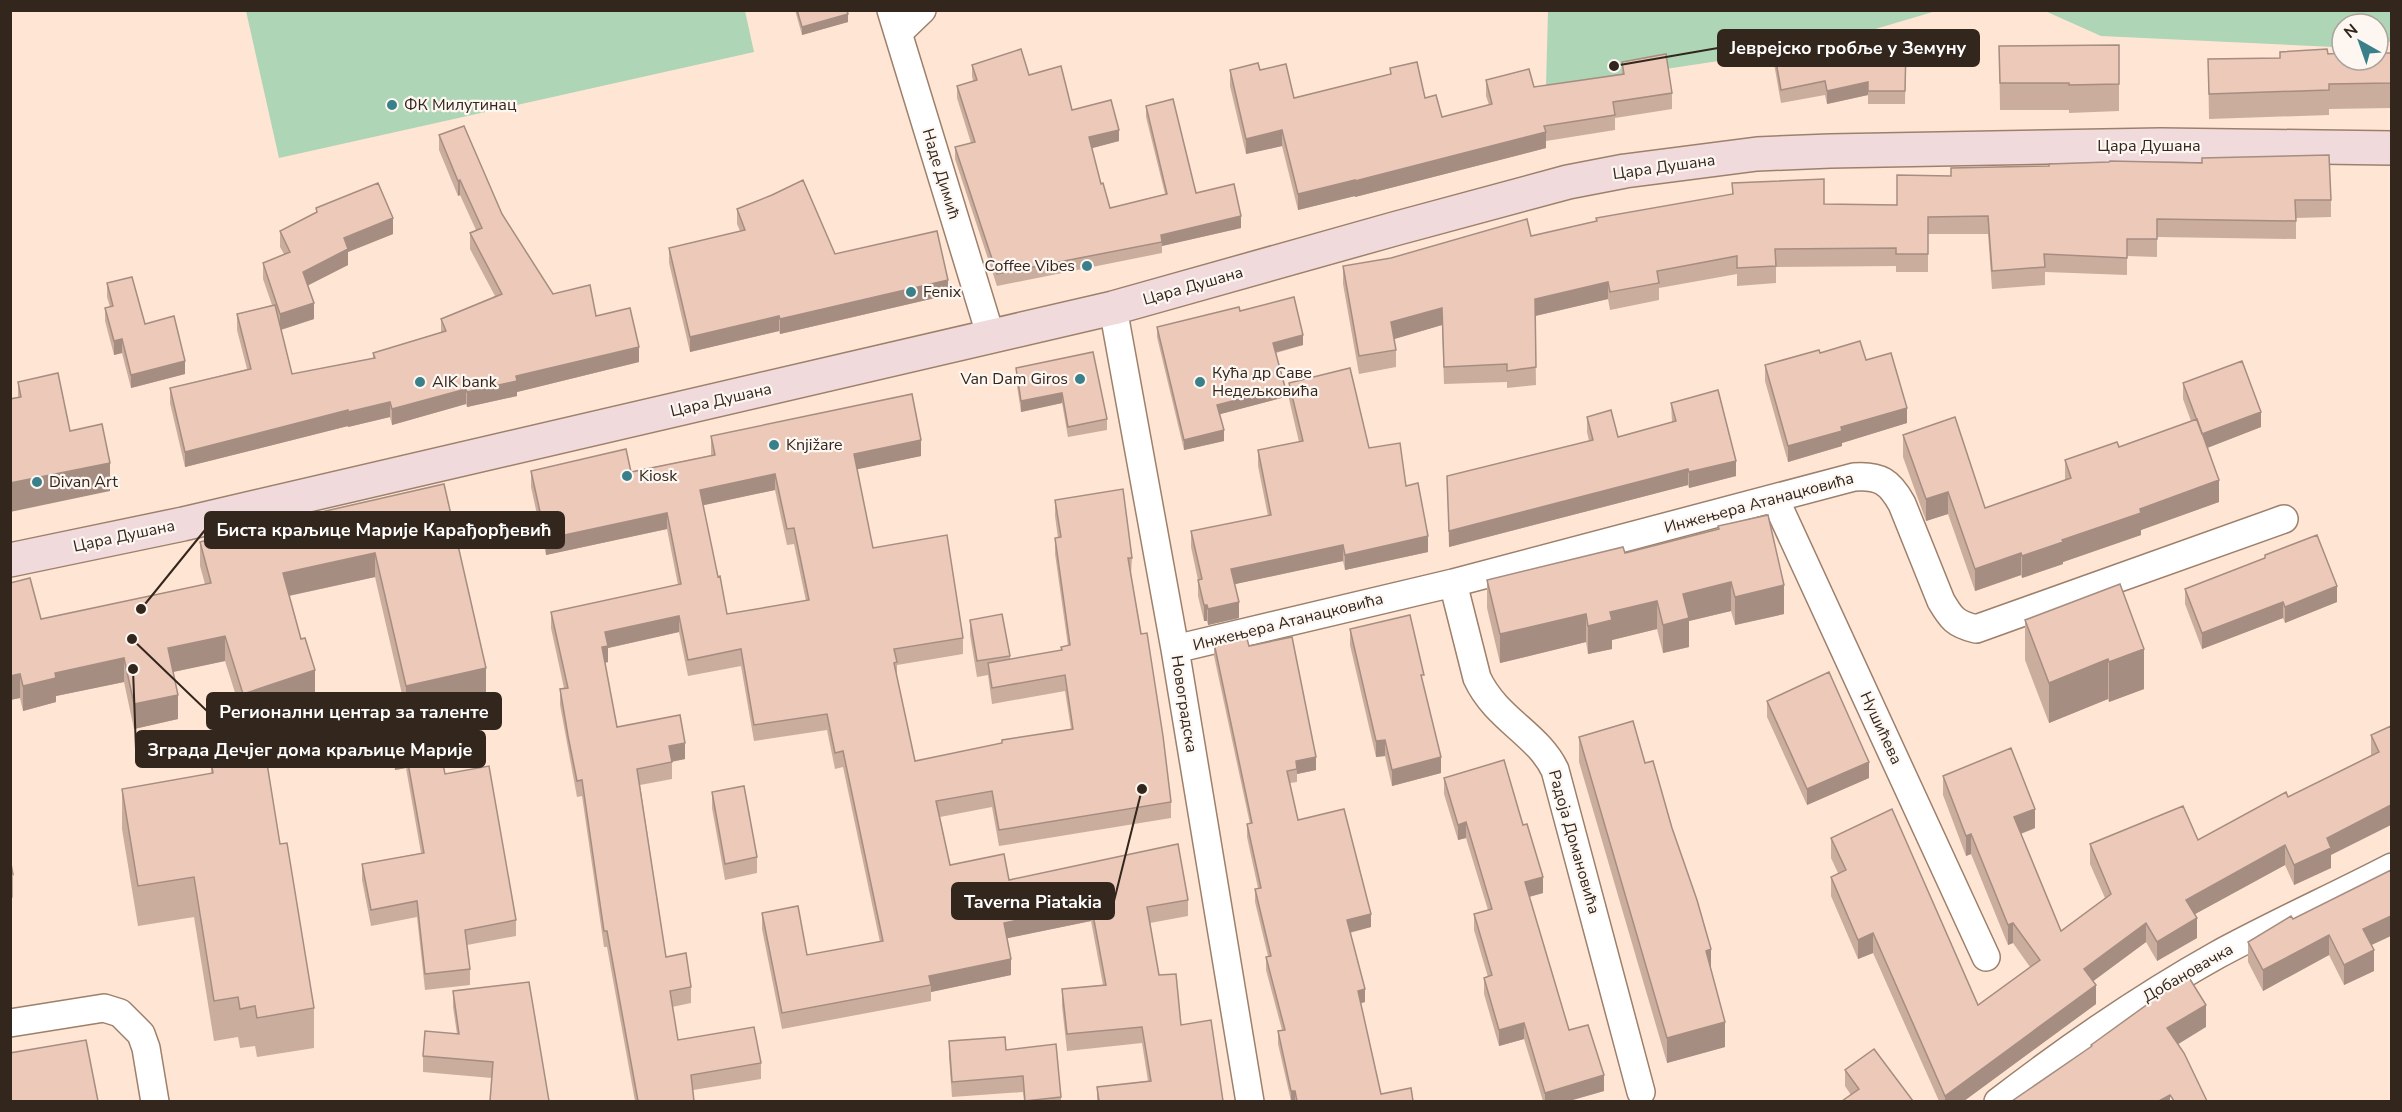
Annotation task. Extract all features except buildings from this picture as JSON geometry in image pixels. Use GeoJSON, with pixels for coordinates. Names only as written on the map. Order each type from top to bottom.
{"type":"FeatureCollection","features":[{"type":"Feature","properties":{"kind":"main road","name":"Цара Душана"},"geometry":{"type":"LineString","coordinates":[[10,560],[194,521],[1113,308],[1516,196],[1635,169],[1757,154],[1830,151],[2161,146],[2391,148]]}},
{"type":"Feature","properties":{"kind":"street"},"geometry":{"type":"LineString","coordinates":[[894,22],[922,10]]}},
{"type":"Feature","properties":{"kind":"street","name":"Наде Димић"},"geometry":{"type":"LineString","coordinates":[[894,22],[992,337]]}},
{"type":"Feature","properties":{"kind":"street","name":"Новоградска"},"geometry":{"type":"LineString","coordinates":[[1113,308],[1175,649],[1250,1101]]}},
{"type":"Feature","properties":{"kind":"street","name":"Инжењера Атанацковића"},"geometry":{"type":"LineString","coordinates":[[1175,649],[1453,582],[1854,477],[1869,476],[1885,481],[1895,491],[1941,601],[1960,625],[1976,629],[2284,519]]}},
{"type":"Feature","properties":{"kind":"street","name":"Нушићева"},"geometry":{"type":"LineString","coordinates":[[1775,499],[1986,957]]}},
{"type":"Feature","properties":{"kind":"street","name":"Радоја Домановића"},"geometry":{"type":"LineString","coordinates":[[1453,582],[1477,678],[1484,692],[1503,715],[1540,748],[1555,770],[1641,1092]]}},
{"type":"Feature","properties":{"kind":"street","name":"Добановачка"},"geometry":{"type":"LineString","coordinates":[[1998,1101],[2100,1027],[2171,982],[2299,912],[2391,867]]}},
{"type":"Feature","properties":{"kind":"street"},"geometry":{"type":"LineString","coordinates":[[10,1023],[104,1008],[120,1013],[141,1034],[146,1048],[155,1101]]}},
{"type":"Feature","properties":{"kind":"green space","name":"ФК Милутинац"},"geometry":{"type":"Polygon","coordinates":[[[246,11],[745,11],[754,52],[279,158],[246,11]]]}},
{"type":"Feature","properties":{"kind":"green space"},"geometry":{"type":"Polygon","coordinates":[[[1548,11],[1936,11],[1818,46],[1546,87],[1548,11]]]}},
{"type":"Feature","properties":{"kind":"green space"},"geometry":{"type":"Polygon","coordinates":[[[2045,11],[2391,11],[2391,42],[2390,12],[2330,12],[2330,46],[2101,36],[2045,11]]]}},
{"type":"Feature","properties":{"kind":"place","name":"Јеврејско гробље у Земуну"},"geometry":{"type":"Point","coordinates":[1614,66]}},
{"type":"Feature","properties":{"kind":"place","name":"ФК Милутинац"},"geometry":{"type":"Point","coordinates":[392,105]}},
{"type":"Feature","properties":{"kind":"place","name":"Coffee Vibes"},"geometry":{"type":"Point","coordinates":[1087,266]}},
{"type":"Feature","properties":{"kind":"place","name":"Fenix"},"geometry":{"type":"Point","coordinates":[911,292]}},
{"type":"Feature","properties":{"kind":"place","name":"Van Dam Giros"},"geometry":{"type":"Point","coordinates":[1080,379]}},
{"type":"Feature","properties":{"kind":"place","name":"AIK bank"},"geometry":{"type":"Point","coordinates":[420,382]}},
{"type":"Feature","properties":{"kind":"place","name":"Кућа др Саве Недељковића"},"geometry":{"type":"Point","coordinates":[1200,382]}},
{"type":"Feature","properties":{"kind":"place","name":"Knjižare"},"geometry":{"type":"Point","coordinates":[774,445]}},
{"type":"Feature","properties":{"kind":"place","name":"Kiosk"},"geometry":{"type":"Point","coordinates":[627,476]}},
{"type":"Feature","properties":{"kind":"place","name":"Divan Art"},"geometry":{"type":"Point","coordinates":[37,482]}},
{"type":"Feature","properties":{"kind":"place","name":"Биста краљице Марије Карађорђевић"},"geometry":{"type":"Point","coordinates":[141,609]}},
{"type":"Feature","properties":{"kind":"place","name":"Регионални центар за таленте"},"geometry":{"type":"Point","coordinates":[132,639]}},
{"type":"Feature","properties":{"kind":"place","name":"Зграда Дечјег дома краљице Марије"},"geometry":{"type":"Point","coordinates":[133,669]}},
{"type":"Feature","properties":{"kind":"place","name":"Taverna Piatakia"},"geometry":{"type":"Point","coordinates":[1142,789]}}]}
